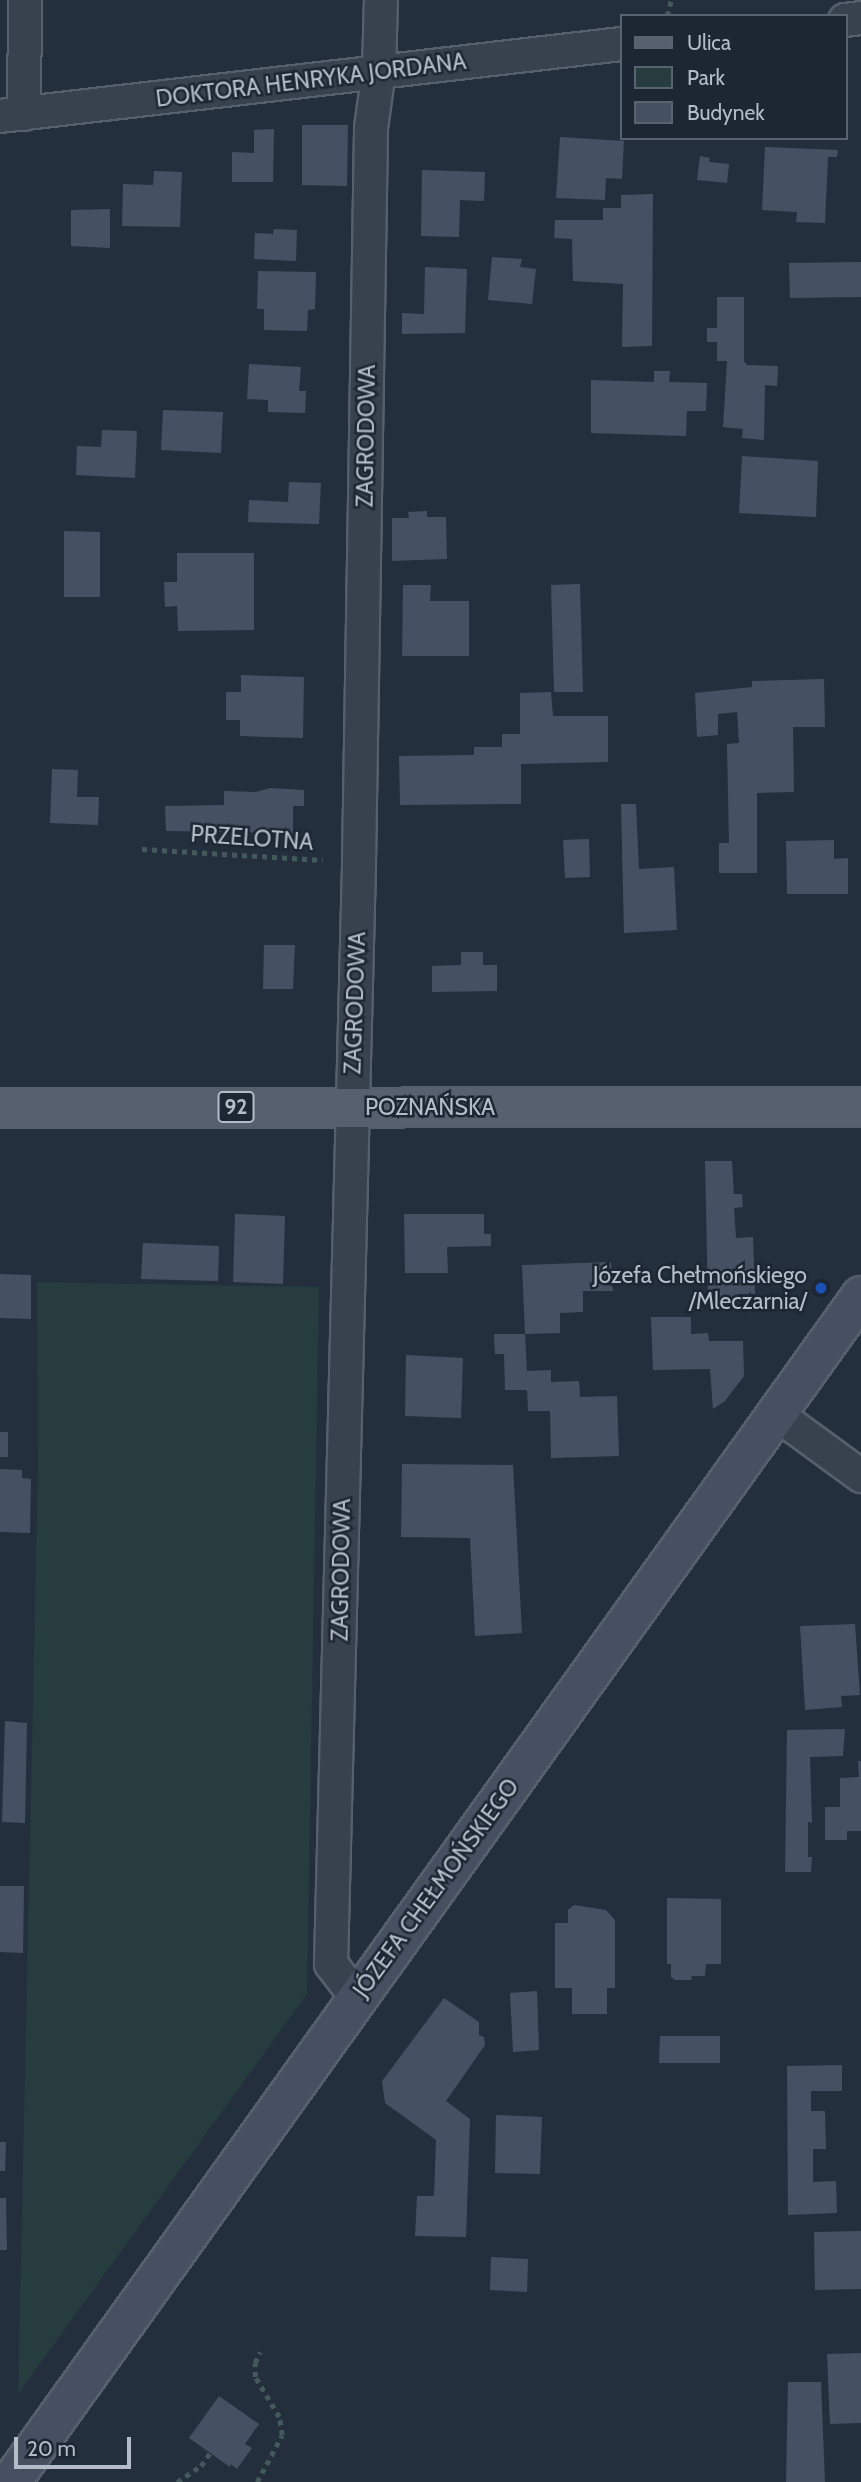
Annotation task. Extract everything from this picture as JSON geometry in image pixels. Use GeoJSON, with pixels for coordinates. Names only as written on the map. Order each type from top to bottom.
{"type":"FeatureCollection","features":[{"type":"Feature","properties":{"kind":"main road","name":"POZNAŃSKA"},"geometry":{"type":"LineString","coordinates":[[0,1108],[861,1107]]}},
{"type":"Feature","properties":{"kind":"street"},"geometry":{"type":"LineString","coordinates":[[12,115],[25,0]]}},
{"type":"Feature","properties":{"kind":"street","name":"ZAGRODOWA"},"geometry":{"type":"LineString","coordinates":[[357,1998],[331,1964],[359,863],[371,128],[379,70],[381,0]]}},
{"type":"Feature","properties":{"kind":"street","name":"DOKTORA HENRYKA JORDANA"},"geometry":{"type":"LineString","coordinates":[[12,115],[379,70],[620,44]]}},
{"type":"Feature","properties":{"kind":"street","name":"JÓZEFA CHEŁMOŃSKIEGO"},"geometry":{"type":"LineString","coordinates":[[12,2482],[861,1296]]}},
{"type":"Feature","properties":{"kind":"street"},"geometry":{"type":"LineString","coordinates":[[775,1413],[861,1476]]}},
{"type":"Feature","properties":{"kind":"path","name":"PRZELOTNA"},"geometry":{"type":"LineString","coordinates":[[142,849],[359,863]]}},
{"type":"Feature","properties":{"kind":"path"},"geometry":{"type":"LineString","coordinates":[[257,2482],[282,2435],[279,2417],[255,2377],[255,2363],[260,2352]]}},
{"type":"Feature","properties":{"kind":"path"},"geometry":{"type":"LineString","coordinates":[[177,2482],[201,2466],[210,2453]]}},
{"type":"Feature","properties":{"kind":"green space"},"geometry":{"type":"Polygon","coordinates":[[[37,1282],[319,1287],[307,1994],[18,2394],[38,1465],[37,1282]]]}},
{"type":"Feature","properties":{"kind":"building"},"geometry":{"type":"Polygon","coordinates":[[[302,125],[348,125],[347,186],[302,185],[302,125]]]}},
{"type":"Feature","properties":{"kind":"building"},"geometry":{"type":"Polygon","coordinates":[[[274,129],[273,182],[232,182],[232,152],[254,153],[254,130],[274,129]]]}},
{"type":"Feature","properties":{"kind":"building"},"geometry":{"type":"Polygon","coordinates":[[[560,137],[624,141],[622,179],[606,178],[605,200],[556,198],[560,137]]]}},
{"type":"Feature","properties":{"kind":"building"},"geometry":{"type":"Polygon","coordinates":[[[765,147],[838,150],[837,157],[828,157],[825,223],[796,222],[797,212],[762,210],[765,147]]]}},
{"type":"Feature","properties":{"kind":"building"},"geometry":{"type":"Polygon","coordinates":[[[700,156],[710,158],[709,162],[729,164],[727,183],[697,180],[700,156]]]}},
{"type":"Feature","properties":{"kind":"building"},"geometry":{"type":"Polygon","coordinates":[[[422,170],[485,172],[484,201],[460,200],[459,237],[421,236],[422,170]]]}},
{"type":"Feature","properties":{"kind":"building"},"geometry":{"type":"Polygon","coordinates":[[[154,171],[182,172],[180,227],[122,226],[123,184],[153,185],[154,171]]]}},
{"type":"Feature","properties":{"kind":"building"},"geometry":{"type":"Polygon","coordinates":[[[653,194],[652,346],[622,347],[623,284],[573,281],[572,239],[554,238],[555,220],[603,220],[603,208],[621,208],[621,195],[653,194]]]}},
{"type":"Feature","properties":{"kind":"building"},"geometry":{"type":"Polygon","coordinates":[[[110,209],[110,248],[71,246],[71,210],[110,209]]]}},
{"type":"Feature","properties":{"kind":"building"},"geometry":{"type":"Polygon","coordinates":[[[274,229],[297,230],[296,261],[254,259],[255,233],[273,234],[274,229]]]}},
{"type":"Feature","properties":{"kind":"building"},"geometry":{"type":"Polygon","coordinates":[[[492,257],[522,259],[520,267],[536,269],[532,304],[488,300],[492,257]]]}},
{"type":"Feature","properties":{"kind":"building"},"geometry":{"type":"Polygon","coordinates":[[[861,262],[861,297],[790,298],[789,263],[861,262]]]}},
{"type":"Feature","properties":{"kind":"building"},"geometry":{"type":"Polygon","coordinates":[[[425,267],[467,269],[465,333],[402,334],[402,313],[424,314],[425,267]]]}},
{"type":"Feature","properties":{"kind":"building"},"geometry":{"type":"Polygon","coordinates":[[[258,271],[316,272],[315,309],[308,310],[307,331],[264,330],[264,309],[257,309],[258,271]]]}},
{"type":"Feature","properties":{"kind":"building"},"geometry":{"type":"Polygon","coordinates":[[[717,297],[744,297],[744,361],[747,365],[778,366],[777,386],[765,385],[764,440],[742,438],[743,429],[723,427],[727,361],[717,361],[717,342],[707,342],[707,328],[717,328],[717,297]]]}},
{"type":"Feature","properties":{"kind":"building"},"geometry":{"type":"Polygon","coordinates":[[[249,364],[301,367],[299,391],[306,391],[305,413],[268,412],[268,400],[247,399],[249,364]]]}},
{"type":"Feature","properties":{"kind":"building"},"geometry":{"type":"Polygon","coordinates":[[[654,371],[670,371],[669,382],[707,383],[706,411],[687,411],[686,436],[591,433],[591,380],[654,382],[654,371]]]}},
{"type":"Feature","properties":{"kind":"building"},"geometry":{"type":"Polygon","coordinates":[[[163,410],[223,412],[221,453],[161,450],[163,410]]]}},
{"type":"Feature","properties":{"kind":"building"},"geometry":{"type":"Polygon","coordinates":[[[102,430],[137,431],[135,478],[76,475],[77,446],[101,447],[102,430]]]}},
{"type":"Feature","properties":{"kind":"building"},"geometry":{"type":"Polygon","coordinates":[[[742,456],[818,461],[816,517],[739,513],[742,456]]]}},
{"type":"Feature","properties":{"kind":"building"},"geometry":{"type":"Polygon","coordinates":[[[289,482],[321,483],[319,524],[248,522],[249,500],[288,502],[289,482]]]}},
{"type":"Feature","properties":{"kind":"building"},"geometry":{"type":"Polygon","coordinates":[[[427,511],[427,517],[446,517],[447,559],[392,561],[392,518],[409,518],[408,512],[427,511]]]}},
{"type":"Feature","properties":{"kind":"building"},"geometry":{"type":"Polygon","coordinates":[[[64,531],[100,532],[100,597],[64,597],[64,531]]]}},
{"type":"Feature","properties":{"kind":"building"},"geometry":{"type":"Polygon","coordinates":[[[177,553],[254,553],[254,630],[178,631],[177,606],[165,607],[164,582],[177,582],[177,553]]]}},
{"type":"Feature","properties":{"kind":"building"},"geometry":{"type":"Polygon","coordinates":[[[580,584],[583,692],[554,692],[551,585],[580,584]]]}},
{"type":"Feature","properties":{"kind":"building"},"geometry":{"type":"Polygon","coordinates":[[[403,585],[431,585],[430,601],[469,601],[469,656],[402,656],[403,585]]]}},
{"type":"Feature","properties":{"kind":"building"},"geometry":{"type":"Polygon","coordinates":[[[241,675],[304,677],[303,738],[240,736],[240,720],[226,720],[226,692],[241,692],[241,675]]]}},
{"type":"Feature","properties":{"kind":"building"},"geometry":{"type":"Polygon","coordinates":[[[824,679],[825,727],[793,727],[794,792],[757,793],[757,873],[719,873],[719,843],[729,843],[727,744],[739,743],[737,712],[718,714],[718,735],[697,737],[695,693],[752,687],[752,681],[824,679]]]}},
{"type":"Feature","properties":{"kind":"building"},"geometry":{"type":"Polygon","coordinates":[[[551,692],[553,716],[608,716],[608,762],[521,764],[521,804],[400,805],[399,756],[474,755],[474,747],[502,747],[502,734],[520,734],[520,693],[551,692]]]}},
{"type":"Feature","properties":{"kind":"building"},"geometry":{"type":"Polygon","coordinates":[[[52,769],[78,770],[77,797],[99,797],[98,825],[50,823],[52,769]]]}},
{"type":"Feature","properties":{"kind":"building"},"geometry":{"type":"Polygon","coordinates":[[[270,788],[304,790],[304,806],[293,806],[293,833],[166,831],[165,806],[224,805],[224,791],[256,792],[270,788]]]}},
{"type":"Feature","properties":{"kind":"building"},"geometry":{"type":"Polygon","coordinates":[[[621,804],[636,804],[639,869],[674,867],[677,930],[624,933],[621,804]]]}},
{"type":"Feature","properties":{"kind":"building"},"geometry":{"type":"Polygon","coordinates":[[[589,839],[590,877],[565,878],[563,840],[589,839]]]}},
{"type":"Feature","properties":{"kind":"building"},"geometry":{"type":"Polygon","coordinates":[[[834,840],[834,859],[848,858],[848,894],[787,894],[786,841],[834,840]]]}},
{"type":"Feature","properties":{"kind":"building"},"geometry":{"type":"Polygon","coordinates":[[[264,945],[295,945],[293,989],[263,989],[264,945]]]}},
{"type":"Feature","properties":{"kind":"building"},"geometry":{"type":"Polygon","coordinates":[[[461,952],[483,952],[483,965],[497,965],[497,991],[432,992],[432,966],[461,965],[461,952]]]}},
{"type":"Feature","properties":{"kind":"building"},"geometry":{"type":"Polygon","coordinates":[[[705,1161],[732,1161],[734,1194],[742,1194],[743,1207],[734,1208],[736,1238],[753,1237],[755,1294],[738,1294],[738,1301],[708,1302],[705,1161]]]}},
{"type":"Feature","properties":{"kind":"building"},"geometry":{"type":"Polygon","coordinates":[[[235,1214],[285,1216],[283,1284],[233,1282],[235,1214]]]}},
{"type":"Feature","properties":{"kind":"building"},"geometry":{"type":"Polygon","coordinates":[[[404,1214],[484,1214],[484,1234],[491,1234],[491,1246],[447,1247],[448,1273],[405,1273],[404,1214]]]}},
{"type":"Feature","properties":{"kind":"building"},"geometry":{"type":"Polygon","coordinates":[[[143,1243],[219,1246],[218,1281],[141,1279],[143,1243]]]}},
{"type":"Feature","properties":{"kind":"building"},"geometry":{"type":"Polygon","coordinates":[[[611,1262],[613,1291],[583,1291],[583,1312],[560,1313],[560,1333],[525,1334],[522,1265],[611,1262]]]}},
{"type":"Feature","properties":{"kind":"building"},"geometry":{"type":"Polygon","coordinates":[[[0,1274],[31,1275],[31,1319],[0,1318],[0,1274]]]}},
{"type":"Feature","properties":{"kind":"building"},"geometry":{"type":"Polygon","coordinates":[[[651,1317],[691,1317],[691,1334],[708,1333],[709,1341],[743,1341],[744,1376],[725,1401],[713,1409],[710,1369],[653,1370],[651,1317]]]}},
{"type":"Feature","properties":{"kind":"building"},"geometry":{"type":"Polygon","coordinates":[[[494,1334],[525,1334],[527,1371],[551,1370],[551,1382],[579,1381],[580,1397],[617,1396],[619,1456],[551,1458],[550,1411],[528,1411],[527,1390],[505,1390],[504,1354],[495,1354],[494,1334]]]}},
{"type":"Feature","properties":{"kind":"building"},"geometry":{"type":"Polygon","coordinates":[[[406,1355],[463,1358],[461,1418],[405,1416],[406,1355]]]}},
{"type":"Feature","properties":{"kind":"building"},"geometry":{"type":"Polygon","coordinates":[[[0,1432],[8,1432],[8,1457],[0,1457],[0,1432]]]}},
{"type":"Feature","properties":{"kind":"building"},"geometry":{"type":"Polygon","coordinates":[[[402,1464],[513,1465],[522,1633],[475,1636],[470,1538],[401,1537],[402,1464]]]}},
{"type":"Feature","properties":{"kind":"building"},"geometry":{"type":"Polygon","coordinates":[[[0,1469],[22,1470],[22,1478],[31,1479],[30,1533],[0,1532],[0,1469]]]}},
{"type":"Feature","properties":{"kind":"building"},"geometry":{"type":"Polygon","coordinates":[[[855,1624],[860,1695],[841,1696],[842,1707],[805,1710],[800,1626],[855,1624]]]}},
{"type":"Feature","properties":{"kind":"building"},"geometry":{"type":"Polygon","coordinates":[[[5,1721],[27,1723],[25,1823],[2,1822],[5,1721]]]}},
{"type":"Feature","properties":{"kind":"building"},"geometry":{"type":"Polygon","coordinates":[[[845,1729],[843,1756],[810,1757],[812,1823],[808,1822],[808,1857],[812,1857],[811,1872],[785,1872],[787,1730],[845,1729]]]}},
{"type":"Feature","properties":{"kind":"building"},"geometry":{"type":"Polygon","coordinates":[[[858,1761],[861,1761],[861,1831],[847,1831],[847,1840],[825,1840],[825,1807],[840,1807],[840,1778],[859,1777],[858,1761]]]}},
{"type":"Feature","properties":{"kind":"building"},"geometry":{"type":"Polygon","coordinates":[[[0,1886],[24,1886],[23,1953],[0,1952],[0,1886]]]}},
{"type":"Feature","properties":{"kind":"building"},"geometry":{"type":"Polygon","coordinates":[[[667,1898],[721,1899],[721,1964],[706,1964],[705,1976],[692,1976],[691,1980],[675,1980],[671,1977],[671,1964],[667,1964],[667,1898]]]}},
{"type":"Feature","properties":{"kind":"building"},"geometry":{"type":"Polygon","coordinates":[[[574,1905],[606,1910],[615,1920],[615,1988],[607,1988],[607,2014],[572,2014],[572,1988],[555,1988],[555,1923],[568,1923],[568,1910],[574,1905]]]}},
{"type":"Feature","properties":{"kind":"building"},"geometry":{"type":"Polygon","coordinates":[[[537,1991],[539,2050],[513,2052],[510,1993],[537,1991]]]}},
{"type":"Feature","properties":{"kind":"building"},"geometry":{"type":"Polygon","coordinates":[[[444,1998],[479,2022],[479,2035],[484,2037],[485,2045],[446,2101],[470,2119],[466,2237],[415,2236],[417,2196],[434,2196],[436,2140],[385,2103],[382,2081],[444,1998]]]}},
{"type":"Feature","properties":{"kind":"building"},"geometry":{"type":"Polygon","coordinates":[[[660,2036],[720,2036],[720,2063],[659,2063],[660,2036]]]}},
{"type":"Feature","properties":{"kind":"building"},"geometry":{"type":"Polygon","coordinates":[[[842,2065],[842,2091],[811,2091],[811,2111],[825,2111],[826,2149],[813,2149],[813,2182],[836,2181],[837,2213],[788,2215],[787,2066],[842,2065]]]}},
{"type":"Feature","properties":{"kind":"building"},"geometry":{"type":"Polygon","coordinates":[[[496,2115],[542,2117],[540,2174],[495,2173],[496,2115]]]}},
{"type":"Feature","properties":{"kind":"building"},"geometry":{"type":"Polygon","coordinates":[[[0,2142],[6,2142],[5,2171],[0,2171],[0,2142]]]}},
{"type":"Feature","properties":{"kind":"building"},"geometry":{"type":"Polygon","coordinates":[[[0,2198],[6,2198],[7,2250],[0,2250],[0,2198]]]}},
{"type":"Feature","properties":{"kind":"building"},"geometry":{"type":"Polygon","coordinates":[[[861,2231],[861,2289],[815,2290],[814,2232],[861,2231]]]}},
{"type":"Feature","properties":{"kind":"building"},"geometry":{"type":"Polygon","coordinates":[[[491,2257],[528,2259],[527,2292],[490,2290],[491,2257]]]}},
{"type":"Feature","properties":{"kind":"building"},"geometry":{"type":"Polygon","coordinates":[[[861,2353],[861,2423],[830,2424],[827,2354],[861,2353]]]}},
{"type":"Feature","properties":{"kind":"building"},"geometry":{"type":"Polygon","coordinates":[[[788,2382],[821,2382],[825,2482],[786,2482],[788,2382]]]}},
{"type":"Feature","properties":{"kind":"building"},"geometry":{"type":"Polygon","coordinates":[[[219,2396],[259,2424],[245,2444],[252,2448],[237,2469],[231,2464],[230,2467],[189,2438],[219,2396]]]}},
{"type":"Feature","properties":{"kind":"place","name":"Józefa Chełmońskiego /Mleczarnia/"},"geometry":{"type":"Point","coordinates":[821,1288]}}]}
